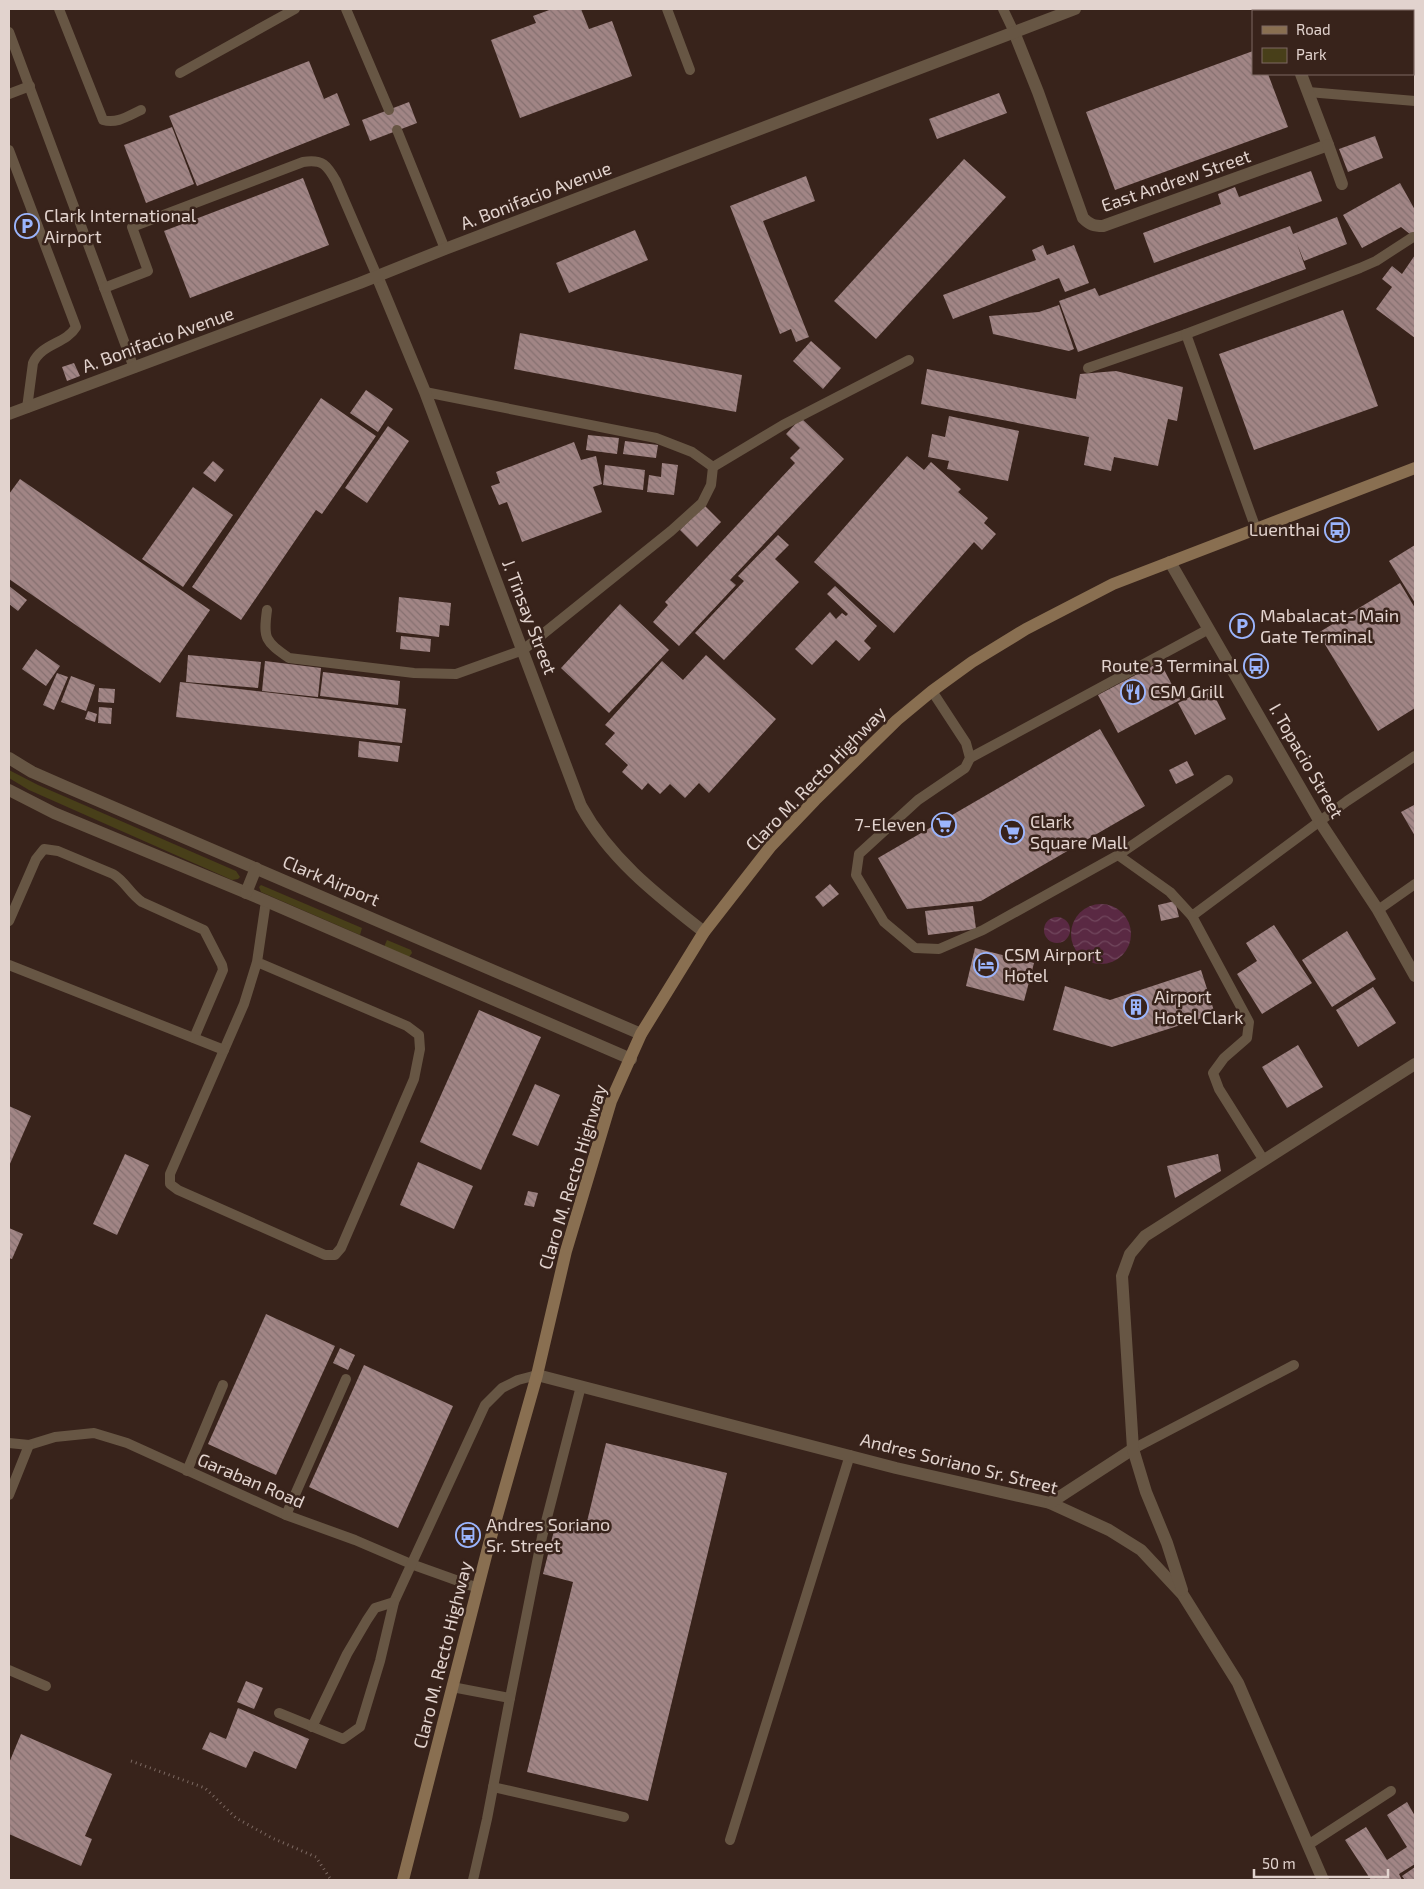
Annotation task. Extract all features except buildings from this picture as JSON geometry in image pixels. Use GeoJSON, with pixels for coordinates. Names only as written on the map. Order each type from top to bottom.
{"type":"FeatureCollection","features":[{"type":"Feature","properties":{"kind":"main road","name":"Claro M. Recto Highway"},"geometry":{"type":"LineString","coordinates":[[403,1880],[478,1588],[537,1375],[566,1251],[611,1101],[641,1034],[704,932],[771,846],[862,753],[932,691],[972,662],[1068,606],[1113,584],[1415,468]]}},
{"type":"Feature","properties":{"kind":"street","name":"A. Bonifacio Avenue"},"geometry":{"type":"LineString","coordinates":[[9,414],[377,276],[1075,9]]}},
{"type":"Feature","properties":{"kind":"street","name":"East Andrew Street"},"geometry":{"type":"LineString","coordinates":[[1014,32],[1038,92],[1083,218],[1089,224],[1103,226],[1328,145]]}},
{"type":"Feature","properties":{"kind":"street"},"geometry":{"type":"LineString","coordinates":[[1301,75],[1342,184]]}},
{"type":"Feature","properties":{"kind":"street","name":"J. Tinsay Street"},"geometry":{"type":"LineString","coordinates":[[377,276],[425,392],[572,784],[592,826],[605,843],[656,895],[704,932]]}},
{"type":"Feature","properties":{"kind":"street","name":"I. Topacio Street"},"geometry":{"type":"LineString","coordinates":[[1170,562],[1320,822],[1378,910],[1415,976]]}},
{"type":"Feature","properties":{"kind":"street","name":"Clark Airport"},"geometry":{"type":"LineString","coordinates":[[9,758],[32,772],[64,786],[641,1034]]}},
{"type":"Feature","properties":{"kind":"street"},"geometry":{"type":"LineString","coordinates":[[9,790],[54,813],[266,901],[630,1059]]}},
{"type":"Feature","properties":{"kind":"street"},"geometry":{"type":"LineString","coordinates":[[246,893],[256,868]]}},
{"type":"Feature","properties":{"kind":"street"},"geometry":{"type":"LineString","coordinates":[[1183,1595],[1167,1543],[1146,1492],[1133,1449],[1122,1276],[1130,1254],[1145,1236],[1415,1064]]}},
{"type":"Feature","properties":{"kind":"street","name":"Andres Soriano Sr. Street"},"geometry":{"type":"LineString","coordinates":[[537,1375],[896,1468],[1050,1503],[1109,1530],[1141,1550],[1183,1595],[1238,1684],[1323,1880]]}},
{"type":"Feature","properties":{"kind":"street"},"geometry":{"type":"LineString","coordinates":[[1050,1503],[1133,1449]]}},
{"type":"Feature","properties":{"kind":"lane"},"geometry":{"type":"LineString","coordinates":[[59,9],[103,120],[108,122],[119,120],[141,110]]}},
{"type":"Feature","properties":{"kind":"lane"},"geometry":{"type":"LineString","coordinates":[[180,73],[294,9]]}},
{"type":"Feature","properties":{"kind":"lane"},"geometry":{"type":"LineString","coordinates":[[346,9],[389,110]]}},
{"type":"Feature","properties":{"kind":"lane"},"geometry":{"type":"LineString","coordinates":[[667,9],[690,70]]}},
{"type":"Feature","properties":{"kind":"lane"},"geometry":{"type":"LineString","coordinates":[[1003,9],[1014,32]]}},
{"type":"Feature","properties":{"kind":"lane"},"geometry":{"type":"LineString","coordinates":[[9,32],[134,368]]}},
{"type":"Feature","properties":{"kind":"lane"},"geometry":{"type":"LineString","coordinates":[[9,94],[30,86]]}},
{"type":"Feature","properties":{"kind":"lane"},"geometry":{"type":"LineString","coordinates":[[1308,92],[1415,101]]}},
{"type":"Feature","properties":{"kind":"lane"},"geometry":{"type":"LineString","coordinates":[[397,130],[445,249]]}},
{"type":"Feature","properties":{"kind":"lane"},"geometry":{"type":"LineString","coordinates":[[9,150],[76,327],[70,335],[45,348],[36,357],[33,362],[27,408]]}},
{"type":"Feature","properties":{"kind":"lane"},"geometry":{"type":"LineString","coordinates":[[104,288],[148,271],[132,227],[303,162],[314,161],[323,163],[336,181],[377,276]]}},
{"type":"Feature","properties":{"kind":"lane"},"geometry":{"type":"LineString","coordinates":[[1088,368],[1186,334],[1360,268],[1413,236]]}},
{"type":"Feature","properties":{"kind":"lane"},"geometry":{"type":"LineString","coordinates":[[1186,334],[1256,529]]}},
{"type":"Feature","properties":{"kind":"lane"},"geometry":{"type":"LineString","coordinates":[[713,467],[784,426],[909,360]]}},
{"type":"Feature","properties":{"kind":"lane"},"geometry":{"type":"LineString","coordinates":[[425,392],[656,438],[692,452],[713,467]]}},
{"type":"Feature","properties":{"kind":"lane"},"geometry":{"type":"LineString","coordinates":[[267,610],[264,632],[273,647],[289,658],[414,673],[456,674],[523,650],[671,531],[702,503],[711,485],[713,467]]}},
{"type":"Feature","properties":{"kind":"lane"},"geometry":{"type":"LineString","coordinates":[[1208,630],[970,758],[965,768],[918,800],[859,854],[856,875],[884,922],[915,948],[940,949],[983,930],[1118,855],[1228,780]]}},
{"type":"Feature","properties":{"kind":"lane"},"geometry":{"type":"LineString","coordinates":[[932,691],[966,743],[970,758]]}},
{"type":"Feature","properties":{"kind":"lane"},"geometry":{"type":"LineString","coordinates":[[1192,916],[1347,801],[1415,756]]}},
{"type":"Feature","properties":{"kind":"lane"},"geometry":{"type":"LineString","coordinates":[[9,921],[36,859],[44,849],[58,851],[113,874],[120,878],[136,899],[198,926],[208,936],[223,970],[194,1038]]}},
{"type":"Feature","properties":{"kind":"lane"},"geometry":{"type":"LineString","coordinates":[[1118,855],[1170,892],[1192,916],[1249,1022],[1247,1038],[1224,1058],[1214,1073],[1219,1089],[1264,1160]]}},
{"type":"Feature","properties":{"kind":"lane"},"geometry":{"type":"LineString","coordinates":[[1378,910],[1415,884]]}},
{"type":"Feature","properties":{"kind":"lane"},"geometry":{"type":"LineString","coordinates":[[257,962],[407,1026],[419,1035],[420,1049],[414,1079],[341,1248],[335,1255],[325,1255],[178,1190],[170,1184],[170,1174],[244,1004],[257,962],[266,901]]}},
{"type":"Feature","properties":{"kind":"lane"},"geometry":{"type":"LineString","coordinates":[[9,965],[224,1050]]}},
{"type":"Feature","properties":{"kind":"lane"},"geometry":{"type":"LineString","coordinates":[[1133,1449],[1294,1366]]}},
{"type":"Feature","properties":{"kind":"lane"},"geometry":{"type":"LineString","coordinates":[[278,1713],[343,1739],[360,1727],[380,1660],[394,1602],[485,1404],[502,1388],[518,1380],[537,1375]]}},
{"type":"Feature","properties":{"kind":"lane"},"geometry":{"type":"LineString","coordinates":[[286,1515],[346,1379]]}},
{"type":"Feature","properties":{"kind":"lane"},"geometry":{"type":"LineString","coordinates":[[187,1471],[224,1385]]}},
{"type":"Feature","properties":{"kind":"lane"},"geometry":{"type":"LineString","coordinates":[[473,1880],[494,1787],[542,1538],[581,1386]]}},
{"type":"Feature","properties":{"kind":"lane","name":"Garaban Road"},"geometry":{"type":"LineString","coordinates":[[9,1443],[29,1446],[55,1437],[94,1433],[127,1443],[286,1515],[356,1540],[411,1564],[478,1588]]}},
{"type":"Feature","properties":{"kind":"lane"},"geometry":{"type":"LineString","coordinates":[[9,1495],[29,1446]]}},
{"type":"Feature","properties":{"kind":"lane"},"geometry":{"type":"LineString","coordinates":[[730,1840],[850,1455]]}},
{"type":"Feature","properties":{"kind":"lane"},"geometry":{"type":"LineString","coordinates":[[312,1727],[347,1654],[367,1620],[375,1608],[394,1602]]}},
{"type":"Feature","properties":{"kind":"lane"},"geometry":{"type":"LineString","coordinates":[[9,1670],[46,1686]]}},
{"type":"Feature","properties":{"kind":"lane"},"geometry":{"type":"LineString","coordinates":[[452,1687],[510,1698]]}},
{"type":"Feature","properties":{"kind":"lane"},"geometry":{"type":"LineString","coordinates":[[494,1787],[624,1817]]}},
{"type":"Feature","properties":{"kind":"lane"},"geometry":{"type":"LineString","coordinates":[[1308,1845],[1391,1791]]}},
{"type":"Feature","properties":{"kind":"path"},"geometry":{"type":"LineString","coordinates":[[131,1761],[205,1788],[236,1818],[272,1838],[316,1858],[331,1880]]}},
{"type":"Feature","properties":{"kind":"green space"},"geometry":{"type":"Polygon","coordinates":[[[9,770],[38,785],[236,871],[240,877],[232,880],[29,790],[9,778],[9,770]]]}},
{"type":"Feature","properties":{"kind":"green space"},"geometry":{"type":"Polygon","coordinates":[[[261,885],[362,928],[360,935],[261,892],[259,887],[261,885]]]}},
{"type":"Feature","properties":{"kind":"green space"},"geometry":{"type":"Polygon","coordinates":[[[387,940],[411,950],[412,953],[409,957],[384,947],[387,940]]]}},
{"type":"Feature","properties":{"kind":"water"},"geometry":{"type":"Polygon","coordinates":[[[1095,904],[1107,904],[1118,909],[1126,917],[1131,928],[1129,946],[1118,959],[1107,964],[1095,964],[1084,959],[1076,951],[1071,940],[1071,928],[1076,917],[1084,909],[1095,904]]]}},
{"type":"Feature","properties":{"kind":"water"},"geometry":{"type":"Polygon","coordinates":[[[1057,917],[1066,921],[1070,930],[1066,939],[1057,943],[1048,939],[1044,930],[1048,921],[1057,917]]]}},
{"type":"Feature","properties":{"kind":"place","name":"Clark International Airport"},"geometry":{"type":"Point","coordinates":[27,226]}},
{"type":"Feature","properties":{"kind":"place","name":"Luenthai"},"geometry":{"type":"Point","coordinates":[1337,530]}},
{"type":"Feature","properties":{"kind":"place","name":"Mabalacat- Main Gate Terminal"},"geometry":{"type":"Point","coordinates":[1242,626]}},
{"type":"Feature","properties":{"kind":"place","name":"Route 3 Terminal"},"geometry":{"type":"Point","coordinates":[1256,666]}},
{"type":"Feature","properties":{"kind":"place","name":"CSM Grill"},"geometry":{"type":"Point","coordinates":[1133,692]}},
{"type":"Feature","properties":{"kind":"place","name":"7-Eleven"},"geometry":{"type":"Point","coordinates":[944,825]}},
{"type":"Feature","properties":{"kind":"place","name":"Clark Square Mall"},"geometry":{"type":"Point","coordinates":[1012,832]}},
{"type":"Feature","properties":{"kind":"place","name":"CSM Airport Hotel"},"geometry":{"type":"Point","coordinates":[986,965]}},
{"type":"Feature","properties":{"kind":"place","name":"Airport Hotel Clark"},"geometry":{"type":"Point","coordinates":[1136,1007]}},
{"type":"Feature","properties":{"kind":"place","name":"Andres Soriano Sr. Street"},"geometry":{"type":"Point","coordinates":[468,1535]}}]}
